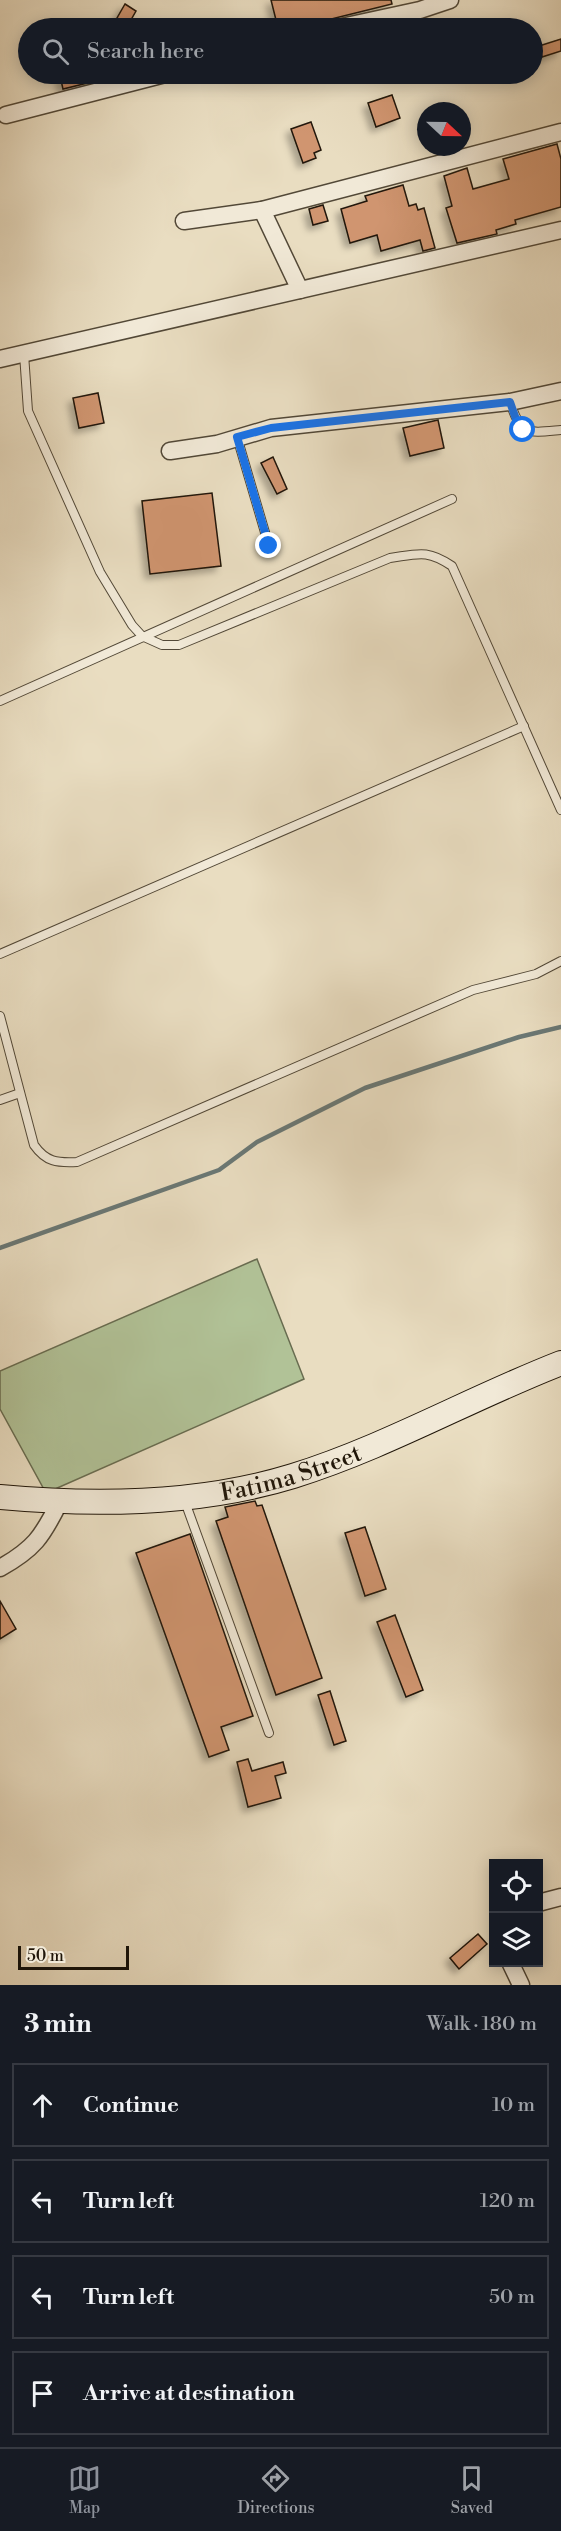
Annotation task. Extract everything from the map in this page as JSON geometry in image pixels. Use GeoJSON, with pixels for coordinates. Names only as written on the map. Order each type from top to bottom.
{"type":"FeatureCollection","features":[{"type":"Feature","properties":{"kind":"street"},"geometry":{"type":"LineString","coordinates":[[383,18],[420,10],[450,0]]}},
{"type":"Feature","properties":{"kind":"street"},"geometry":{"type":"LineString","coordinates":[[6,115],[108,84]]}},
{"type":"Feature","properties":{"kind":"street"},"geometry":{"type":"LineString","coordinates":[[184,221],[262,210],[561,132]]}},
{"type":"Feature","properties":{"kind":"street"},"geometry":{"type":"LineString","coordinates":[[262,210],[300,290]]}},
{"type":"Feature","properties":{"kind":"street"},"geometry":{"type":"LineString","coordinates":[[0,359],[561,230]]}},
{"type":"Feature","properties":{"kind":"street"},"geometry":{"type":"LineString","coordinates":[[170,451],[217,444],[271,428],[510,402],[561,391]]}},
{"type":"Feature","properties":{"kind":"street","name":"Fatima Street"},"geometry":{"type":"LineString","coordinates":[[0,1497],[59,1503],[184,1498],[256,1486],[294,1476],[367,1448],[561,1363]]}},
{"type":"Feature","properties":{"kind":"street"},"geometry":{"type":"LineString","coordinates":[[0,1568],[26,1553],[37,1543],[59,1503]]}},
{"type":"Feature","properties":{"kind":"street"},"geometry":{"type":"LineString","coordinates":[[543,1902],[561,1897]]}},
{"type":"Feature","properties":{"kind":"street"},"geometry":{"type":"LineString","coordinates":[[512,1967],[521,1985]]}},
{"type":"Feature","properties":{"kind":"lane"},"geometry":{"type":"LineString","coordinates":[[24,354],[28,411],[100,572],[132,625],[142,636],[162,645],[179,645],[390,558],[418,554],[435,555],[452,566],[561,810]]}},
{"type":"Feature","properties":{"kind":"lane"},"geometry":{"type":"LineString","coordinates":[[510,402],[517,422],[523,430],[536,432],[561,430]]}},
{"type":"Feature","properties":{"kind":"lane"},"geometry":{"type":"LineString","coordinates":[[237,437],[269,546]]}},
{"type":"Feature","properties":{"kind":"lane"},"geometry":{"type":"LineString","coordinates":[[0,701],[452,499]]}},
{"type":"Feature","properties":{"kind":"lane"},"geometry":{"type":"LineString","coordinates":[[0,954],[524,726]]}},
{"type":"Feature","properties":{"kind":"lane"},"geometry":{"type":"LineString","coordinates":[[0,1016],[34,1145],[42,1157],[58,1163],[77,1162],[473,990],[536,974],[561,961]]}},
{"type":"Feature","properties":{"kind":"lane"},"geometry":{"type":"LineString","coordinates":[[0,1100],[20,1093]]}},
{"type":"Feature","properties":{"kind":"lane"},"geometry":{"type":"LineString","coordinates":[[184,1498],[269,1733]]}},
{"type":"Feature","properties":{"kind":"green space"},"geometry":{"type":"Polygon","coordinates":[[[257,1259],[304,1379],[46,1493],[0,1409],[0,1371],[257,1259]]]}},
{"type":"Feature","properties":{"kind":"building"},"geometry":{"type":"Polygon","coordinates":[[[271,0],[391,0],[392,4],[335,18],[276,18],[271,0]]]}},
{"type":"Feature","properties":{"kind":"building"},"geometry":{"type":"Polygon","coordinates":[[[125,4],[136,11],[132,18],[117,18],[125,4]]]}},
{"type":"Feature","properties":{"kind":"building"},"geometry":{"type":"Polygon","coordinates":[[[561,39],[561,51],[543,57],[543,45],[561,39]]]}},
{"type":"Feature","properties":{"kind":"building"},"geometry":{"type":"Polygon","coordinates":[[[62,84],[83,84],[63,89],[62,84]]]}},
{"type":"Feature","properties":{"kind":"building"},"geometry":{"type":"Polygon","coordinates":[[[392,95],[400,118],[376,127],[368,103],[392,95]]]}},
{"type":"Feature","properties":{"kind":"building"},"geometry":{"type":"Polygon","coordinates":[[[311,122],[321,150],[314,153],[316,158],[303,163],[291,129],[311,122]]]}},
{"type":"Feature","properties":{"kind":"building"},"geometry":{"type":"Polygon","coordinates":[[[557,144],[561,159],[561,207],[515,220],[516,224],[496,230],[497,234],[457,243],[446,208],[452,206],[444,176],[467,168],[473,189],[509,179],[503,159],[557,144]]]}},
{"type":"Feature","properties":{"kind":"building"},"geometry":{"type":"Polygon","coordinates":[[[403,185],[409,206],[416,204],[418,210],[424,208],[435,248],[423,251],[420,240],[381,251],[377,235],[350,243],[341,209],[367,201],[365,196],[403,185]]]}},
{"type":"Feature","properties":{"kind":"building"},"geometry":{"type":"Polygon","coordinates":[[[323,205],[328,221],[313,225],[309,209],[323,205]]]}},
{"type":"Feature","properties":{"kind":"building"},"geometry":{"type":"Polygon","coordinates":[[[98,393],[104,423],[79,428],[73,398],[98,393]]]}},
{"type":"Feature","properties":{"kind":"building"},"geometry":{"type":"Polygon","coordinates":[[[438,420],[444,448],[410,456],[403,428],[438,420]]]}},
{"type":"Feature","properties":{"kind":"building"},"geometry":{"type":"Polygon","coordinates":[[[273,457],[287,489],[277,494],[261,463],[273,457]]]}},
{"type":"Feature","properties":{"kind":"building"},"geometry":{"type":"Polygon","coordinates":[[[212,493],[221,566],[150,574],[142,501],[212,493]]]}},
{"type":"Feature","properties":{"kind":"building"},"geometry":{"type":"Polygon","coordinates":[[[255,1501],[257,1506],[262,1505],[322,1678],[276,1695],[216,1521],[228,1517],[225,1507],[255,1501]]]}},
{"type":"Feature","properties":{"kind":"building"},"geometry":{"type":"Polygon","coordinates":[[[365,1527],[386,1589],[365,1596],[345,1533],[365,1527]]]}},
{"type":"Feature","properties":{"kind":"building"},"geometry":{"type":"Polygon","coordinates":[[[190,1534],[253,1716],[221,1727],[229,1750],[209,1757],[136,1553],[190,1534]]]}},
{"type":"Feature","properties":{"kind":"building"},"geometry":{"type":"Polygon","coordinates":[[[0,1601],[16,1629],[0,1639],[0,1601]]]}},
{"type":"Feature","properties":{"kind":"building"},"geometry":{"type":"Polygon","coordinates":[[[395,1615],[423,1690],[406,1697],[377,1622],[395,1615]]]}},
{"type":"Feature","properties":{"kind":"building"},"geometry":{"type":"Polygon","coordinates":[[[330,1691],[346,1741],[334,1745],[318,1695],[330,1691]]]}},
{"type":"Feature","properties":{"kind":"building"},"geometry":{"type":"Polygon","coordinates":[[[248,1759],[252,1771],[283,1762],[286,1773],[275,1776],[281,1798],[248,1807],[237,1762],[248,1759]]]}},
{"type":"Feature","properties":{"kind":"building"},"geometry":{"type":"Polygon","coordinates":[[[478,1934],[487,1944],[459,1969],[450,1958],[478,1934]]]}},
{"type":"Feature","properties":{"kind":"waterway"},"geometry":{"type":"LineString","coordinates":[[0,1248],[219,1170],[257,1142],[365,1088],[519,1037],[561,1027]]}},
{"type":"Feature","properties":{"kind":"route"},"geometry":{"type":"LineString","coordinates":[[269,546],[237,437],[271,428],[510,402],[517,422],[523,430]]}}]}
